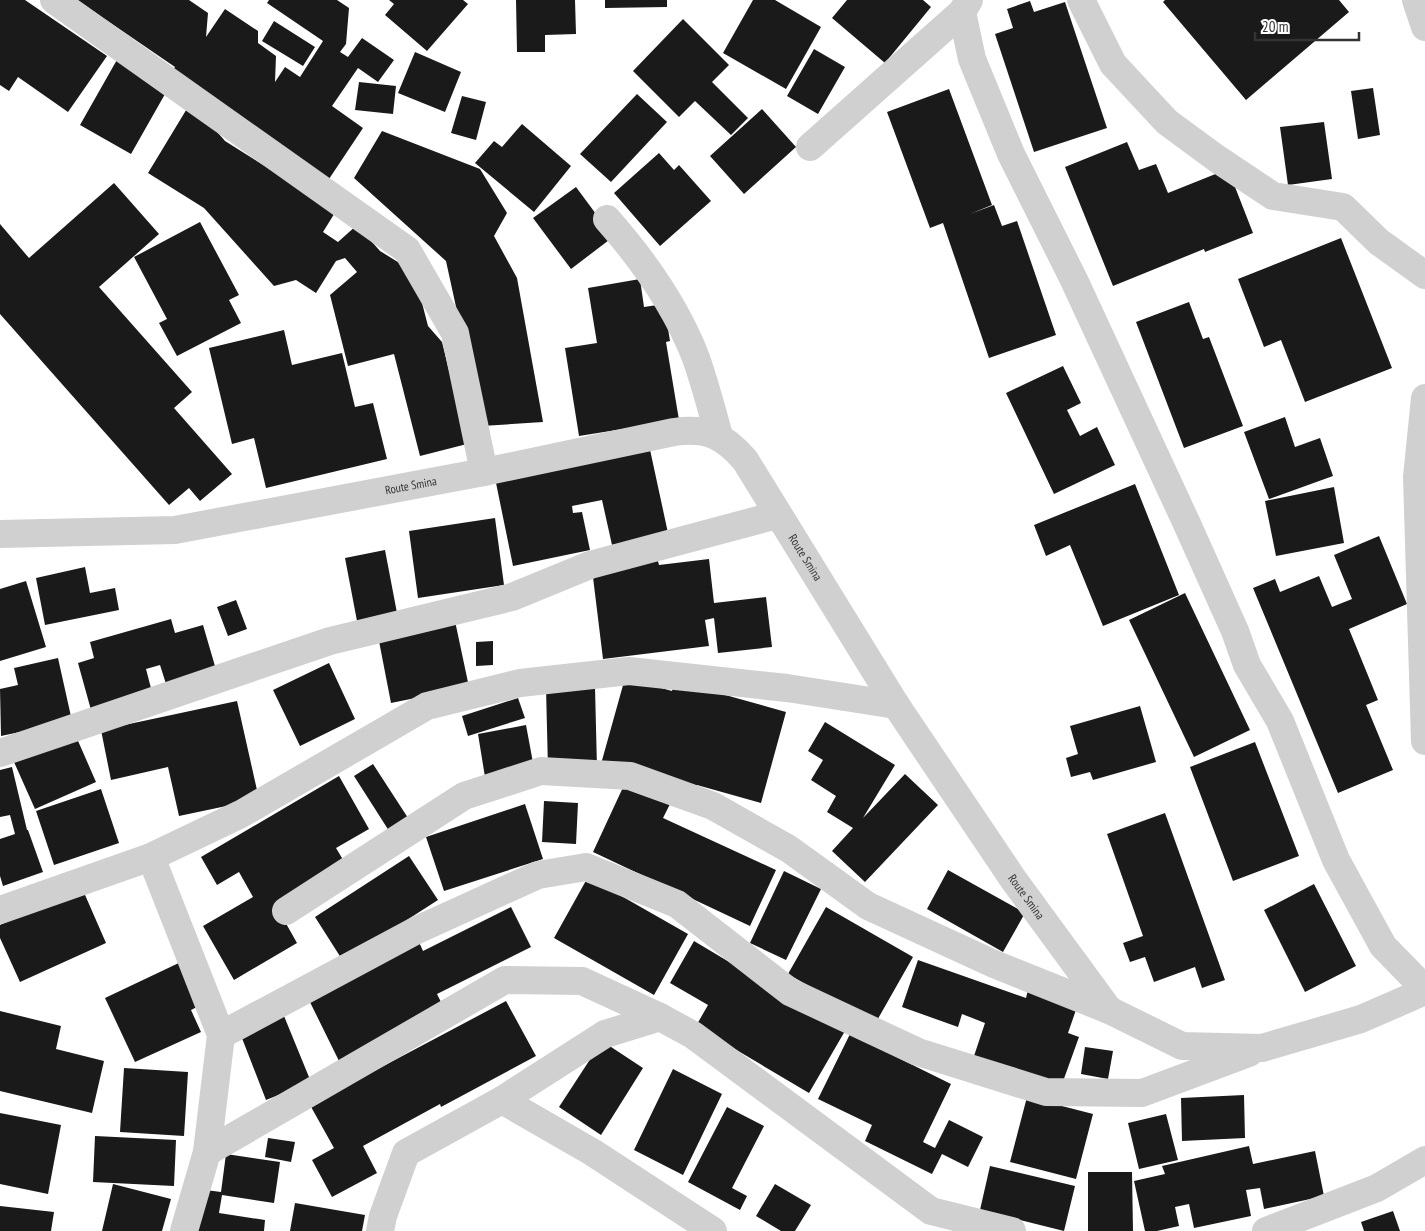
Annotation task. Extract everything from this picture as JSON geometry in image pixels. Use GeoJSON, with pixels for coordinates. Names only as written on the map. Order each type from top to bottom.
{"type":"FeatureCollection","features":[{"type":"Feature","properties":{"kind":"street"},"geometry":{"type":"LineString","coordinates":[[54,0],[406,250],[455,333],[484,472]]}},
{"type":"Feature","properties":{"kind":"street"},"geometry":{"type":"LineString","coordinates":[[1081,0],[1113,64],[1168,122],[1216,158],[1273,196],[1343,207],[1380,242],[1425,275]]}},
{"type":"Feature","properties":{"kind":"street"},"geometry":{"type":"LineString","coordinates":[[1416,0],[1425,27]]}},
{"type":"Feature","properties":{"kind":"street"},"geometry":{"type":"LineString","coordinates":[[810,147],[965,6]]}},
{"type":"Feature","properties":{"kind":"street"},"geometry":{"type":"LineString","coordinates":[[965,6],[972,59],[1011,154],[1074,280],[1140,420],[1235,631],[1247,665],[1280,721],[1336,860],[1383,946],[1425,990]]}},
{"type":"Feature","properties":{"kind":"street"},"geometry":{"type":"LineString","coordinates":[[607,220],[634,250],[659,284],[679,320],[696,358],[719,436]]}},
{"type":"Feature","properties":{"kind":"street"},"geometry":{"type":"LineString","coordinates":[[1425,398],[1417,477],[1425,741]]}},
{"type":"Feature","properties":{"kind":"street","name":"Route Smina"},"geometry":{"type":"LineString","coordinates":[[0,534],[175,530],[484,472],[674,432],[690,430],[719,436],[734,447],[745,460],[777,515],[896,705],[1013,879],[1109,1010],[1182,1046],[1262,1048],[1361,1019],[1425,990]]}},
{"type":"Feature","properties":{"kind":"street"},"geometry":{"type":"LineString","coordinates":[[0,753],[330,641],[512,597],[590,565],[777,515]]}},
{"type":"Feature","properties":{"kind":"street"},"geometry":{"type":"LineString","coordinates":[[0,910],[151,857],[241,814],[427,706],[520,683],[629,671],[787,688],[896,705]]}},
{"type":"Feature","properties":{"kind":"street"},"geometry":{"type":"LineString","coordinates":[[286,910],[464,796],[541,771],[630,776],[713,806],[789,849],[868,906],[994,964],[1109,1010]]}},
{"type":"Feature","properties":{"kind":"street"},"geometry":{"type":"LineString","coordinates":[[151,857],[221,1035],[207,1152],[184,1231]]}},
{"type":"Feature","properties":{"kind":"street"},"geometry":{"type":"LineString","coordinates":[[221,1035],[417,930],[538,875],[586,867],[677,904],[790,992],[918,1052],[1046,1092],[1142,1093],[1262,1048]]}},
{"type":"Feature","properties":{"kind":"street"},"geometry":{"type":"LineString","coordinates":[[207,1152],[506,980],[582,982],[660,1017],[693,1035],[931,1211],[1012,1231]]}},
{"type":"Feature","properties":{"kind":"street"},"geometry":{"type":"LineString","coordinates":[[380,1231],[383,1216],[406,1152],[502,1100],[605,1034],[660,1017]]}},
{"type":"Feature","properties":{"kind":"street"},"geometry":{"type":"LineString","coordinates":[[502,1100],[592,1152],[713,1231]]}},
{"type":"Feature","properties":{"kind":"street"},"geometry":{"type":"LineString","coordinates":[[1266,1231],[1377,1188],[1425,1160]]}},
{"type":"Feature","properties":{"kind":"building"},"geometry":{"type":"Polygon","coordinates":[[[0,0],[25,0],[107,56],[68,112],[18,77],[9,91],[0,85],[0,0]]]}},
{"type":"Feature","properties":{"kind":"building"},"geometry":{"type":"Polygon","coordinates":[[[77,0],[189,0],[208,13],[206,37],[225,9],[258,31],[258,43],[276,56],[275,82],[285,67],[300,77],[323,41],[267,3],[269,0],[337,0],[349,8],[346,44],[340,52],[348,57],[362,38],[394,60],[378,82],[358,68],[332,106],[363,128],[329,179],[172,72],[175,67],[77,0]]]}},
{"type":"Feature","properties":{"kind":"building"},"geometry":{"type":"Polygon","coordinates":[[[389,0],[463,0],[468,4],[427,51],[385,15],[394,4],[389,0]]]}},
{"type":"Feature","properties":{"kind":"building"},"geometry":{"type":"Polygon","coordinates":[[[516,0],[575,0],[576,34],[545,35],[545,52],[517,52],[516,0]]]}},
{"type":"Feature","properties":{"kind":"building"},"geometry":{"type":"Polygon","coordinates":[[[605,0],[667,0],[667,7],[605,8],[605,0]]]}},
{"type":"Feature","properties":{"kind":"building"},"geometry":{"type":"Polygon","coordinates":[[[753,0],[775,0],[821,27],[786,89],[723,53],[753,0]]]}},
{"type":"Feature","properties":{"kind":"building"},"geometry":{"type":"Polygon","coordinates":[[[847,0],[923,0],[931,7],[885,63],[832,18],[847,0]]]}},
{"type":"Feature","properties":{"kind":"building"},"geometry":{"type":"Polygon","coordinates":[[[1165,0],[1339,0],[1349,12],[1246,100],[1163,2],[1165,0]]]}},
{"type":"Feature","properties":{"kind":"building"},"geometry":{"type":"Polygon","coordinates":[[[1030,1],[1034,12],[1065,2],[1107,128],[1034,152],[995,34],[1013,28],[1007,9],[1030,1]]]}},
{"type":"Feature","properties":{"kind":"building"},"geometry":{"type":"Polygon","coordinates":[[[683,19],[729,65],[712,82],[748,118],[731,135],[695,101],[679,117],[633,71],[683,19]]]}},
{"type":"Feature","properties":{"kind":"building"},"geometry":{"type":"Polygon","coordinates":[[[274,21],[315,47],[303,66],[262,41],[274,21]]]}},
{"type":"Feature","properties":{"kind":"building"},"geometry":{"type":"Polygon","coordinates":[[[814,49],[845,67],[818,114],[787,96],[814,49]]]}},
{"type":"Feature","properties":{"kind":"building"},"geometry":{"type":"Polygon","coordinates":[[[415,52],[461,72],[445,112],[398,93],[415,52]]]}},
{"type":"Feature","properties":{"kind":"building"},"geometry":{"type":"Polygon","coordinates":[[[118,58],[169,87],[131,154],[80,125],[118,58]]]}},
{"type":"Feature","properties":{"kind":"building"},"geometry":{"type":"Polygon","coordinates":[[[359,82],[396,86],[393,114],[355,110],[359,82]]]}},
{"type":"Feature","properties":{"kind":"building"},"geometry":{"type":"Polygon","coordinates":[[[1373,88],[1380,135],[1358,139],[1351,91],[1373,88]]]}},
{"type":"Feature","properties":{"kind":"building"},"geometry":{"type":"Polygon","coordinates":[[[949,89],[992,205],[970,214],[994,205],[1002,226],[1017,221],[1056,335],[989,358],[943,223],[930,228],[887,112],[949,89]]]}},
{"type":"Feature","properties":{"kind":"building"},"geometry":{"type":"Polygon","coordinates":[[[637,94],[667,122],[611,182],[580,154],[637,94]]]}},
{"type":"Feature","properties":{"kind":"building"},"geometry":{"type":"Polygon","coordinates":[[[462,96],[486,102],[476,140],[451,133],[462,96]]]}},
{"type":"Feature","properties":{"kind":"building"},"geometry":{"type":"Polygon","coordinates":[[[191,102],[225,141],[336,211],[323,232],[338,242],[357,225],[380,251],[414,272],[428,326],[442,342],[467,444],[420,456],[394,354],[348,366],[330,295],[357,272],[345,258],[336,261],[316,293],[296,280],[274,286],[204,208],[148,173],[191,102]]]}},
{"type":"Feature","properties":{"kind":"building"},"geometry":{"type":"Polygon","coordinates":[[[762,109],[796,147],[744,194],[710,156],[762,109]]]}},
{"type":"Feature","properties":{"kind":"building"},"geometry":{"type":"Polygon","coordinates":[[[1324,122],[1332,179],[1288,185],[1280,127],[1324,122]]]}},
{"type":"Feature","properties":{"kind":"building"},"geometry":{"type":"Polygon","coordinates":[[[522,124],[571,166],[534,212],[475,163],[494,141],[502,147],[522,124]]]}},
{"type":"Feature","properties":{"kind":"building"},"geometry":{"type":"Polygon","coordinates":[[[382,131],[480,169],[507,213],[494,236],[517,278],[543,422],[482,426],[446,261],[354,178],[382,131]]]}},
{"type":"Feature","properties":{"kind":"building"},"geometry":{"type":"Polygon","coordinates":[[[1127,142],[1139,170],[1156,164],[1168,193],[1228,169],[1253,233],[1205,252],[1204,249],[1113,286],[1065,167],[1127,142]]]}},
{"type":"Feature","properties":{"kind":"building"},"geometry":{"type":"Polygon","coordinates":[[[659,153],[674,170],[679,165],[711,201],[660,246],[614,193],[659,153]]]}},
{"type":"Feature","properties":{"kind":"building"},"geometry":{"type":"Polygon","coordinates":[[[114,183],[159,234],[99,287],[192,392],[174,408],[232,474],[200,501],[189,488],[169,505],[0,314],[0,224],[29,258],[114,183]]]}},
{"type":"Feature","properties":{"kind":"building"},"geometry":{"type":"Polygon","coordinates":[[[576,187],[613,237],[571,269],[533,218],[576,187]]]}},
{"type":"Feature","properties":{"kind":"building"},"geometry":{"type":"Polygon","coordinates":[[[200,222],[239,295],[229,300],[241,323],[177,356],[159,323],[167,319],[134,257],[200,222]]]}},
{"type":"Feature","properties":{"kind":"building"},"geometry":{"type":"Polygon","coordinates":[[[1341,238],[1392,368],[1305,402],[1281,340],[1264,347],[1238,279],[1341,238]]]}},
{"type":"Feature","properties":{"kind":"building"},"geometry":{"type":"Polygon","coordinates":[[[640,279],[644,307],[664,304],[670,341],[666,342],[679,420],[579,436],[565,348],[597,343],[588,288],[640,279]]]}},
{"type":"Feature","properties":{"kind":"building"},"geometry":{"type":"Polygon","coordinates":[[[1189,302],[1203,339],[1209,337],[1243,426],[1184,448],[1136,322],[1189,302]]]}},
{"type":"Feature","properties":{"kind":"building"},"geometry":{"type":"Polygon","coordinates":[[[284,330],[292,365],[342,353],[355,407],[373,403],[387,459],[266,488],[254,438],[232,444],[209,348],[284,330]]]}},
{"type":"Feature","properties":{"kind":"building"},"geometry":{"type":"Polygon","coordinates":[[[1063,366],[1081,403],[1067,410],[1080,436],[1097,427],[1115,465],[1054,494],[1006,393],[1063,366]]]}},
{"type":"Feature","properties":{"kind":"building"},"geometry":{"type":"Polygon","coordinates":[[[1285,417],[1295,447],[1320,438],[1333,476],[1269,499],[1244,432],[1285,417]]]}},
{"type":"Feature","properties":{"kind":"building"},"geometry":{"type":"Polygon","coordinates":[[[649,445],[668,533],[612,545],[602,500],[572,506],[573,513],[582,512],[590,550],[513,566],[495,478],[649,445]]]}},
{"type":"Feature","properties":{"kind":"building"},"geometry":{"type":"Polygon","coordinates":[[[1135,484],[1179,595],[1103,626],[1070,545],[1046,556],[1034,525],[1135,484]]]}},
{"type":"Feature","properties":{"kind":"building"},"geometry":{"type":"Polygon","coordinates":[[[1334,487],[1344,543],[1276,556],[1265,501],[1334,487]]]}},
{"type":"Feature","properties":{"kind":"building"},"geometry":{"type":"Polygon","coordinates":[[[495,518],[504,585],[418,598],[409,531],[495,518]]]}},
{"type":"Feature","properties":{"kind":"building"},"geometry":{"type":"Polygon","coordinates":[[[1379,536],[1407,604],[1349,629],[1378,700],[1366,705],[1393,770],[1338,793],[1253,588],[1275,579],[1280,592],[1319,576],[1332,607],[1352,599],[1334,555],[1379,536]]]}},
{"type":"Feature","properties":{"kind":"building"},"geometry":{"type":"Polygon","coordinates":[[[385,550],[397,613],[357,621],[345,558],[385,550]]]}},
{"type":"Feature","properties":{"kind":"building"},"geometry":{"type":"Polygon","coordinates":[[[709,559],[714,603],[766,597],[772,647],[718,653],[714,618],[705,620],[709,646],[603,659],[592,569],[658,561],[659,565],[709,559]]]}},
{"type":"Feature","properties":{"kind":"building"},"geometry":{"type":"Polygon","coordinates":[[[85,567],[90,593],[115,588],[119,610],[45,625],[36,578],[85,567]]]}},
{"type":"Feature","properties":{"kind":"building"},"geometry":{"type":"Polygon","coordinates":[[[26,581],[46,647],[0,661],[0,589],[26,581]]]}},
{"type":"Feature","properties":{"kind":"building"},"geometry":{"type":"Polygon","coordinates":[[[1185,593],[1250,730],[1194,757],[1129,620],[1185,593]]]}},
{"type":"Feature","properties":{"kind":"building"},"geometry":{"type":"Polygon","coordinates":[[[236,600],[247,629],[228,636],[217,607],[236,600]]]}},
{"type":"Feature","properties":{"kind":"building"},"geometry":{"type":"Polygon","coordinates":[[[171,619],[175,633],[203,625],[217,673],[167,687],[160,665],[146,669],[152,692],[91,710],[78,663],[94,658],[90,642],[171,619]]]}},
{"type":"Feature","properties":{"kind":"building"},"geometry":{"type":"Polygon","coordinates":[[[455,621],[469,687],[391,703],[378,636],[455,621]]]}},
{"type":"Feature","properties":{"kind":"building"},"geometry":{"type":"Polygon","coordinates":[[[493,641],[493,665],[476,666],[476,642],[493,641]]]}},
{"type":"Feature","properties":{"kind":"building"},"geometry":{"type":"Polygon","coordinates":[[[58,658],[72,721],[1,736],[0,689],[18,685],[14,668],[58,658]]]}},
{"type":"Feature","properties":{"kind":"building"},"geometry":{"type":"Polygon","coordinates":[[[329,663],[355,719],[300,746],[273,690],[329,663]]]}},
{"type":"Feature","properties":{"kind":"building"},"geometry":{"type":"Polygon","coordinates":[[[625,678],[672,691],[675,681],[786,712],[761,803],[697,785],[695,790],[601,764],[625,678]]]}},
{"type":"Feature","properties":{"kind":"building"},"geometry":{"type":"Polygon","coordinates":[[[595,687],[597,768],[548,769],[546,688],[595,687]]]}},
{"type":"Feature","properties":{"kind":"building"},"geometry":{"type":"Polygon","coordinates":[[[518,698],[525,718],[468,736],[462,716],[518,698]]]}},
{"type":"Feature","properties":{"kind":"building"},"geometry":{"type":"Polygon","coordinates":[[[237,701],[259,799],[179,816],[168,767],[111,780],[101,730],[237,701]]]}},
{"type":"Feature","properties":{"kind":"building"},"geometry":{"type":"Polygon","coordinates":[[[1140,706],[1156,762],[1093,780],[1090,772],[1071,777],[1066,758],[1078,754],[1070,726],[1140,706]]]}},
{"type":"Feature","properties":{"kind":"building"},"geometry":{"type":"Polygon","coordinates":[[[825,722],[895,765],[863,818],[905,774],[938,805],[865,882],[832,851],[853,828],[827,812],[836,796],[811,780],[823,760],[808,751],[825,722]]]}},
{"type":"Feature","properties":{"kind":"building"},"geometry":{"type":"Polygon","coordinates":[[[526,725],[534,768],[485,777],[478,734],[526,725]]]}},
{"type":"Feature","properties":{"kind":"building"},"geometry":{"type":"Polygon","coordinates":[[[75,734],[96,782],[35,809],[14,762],[75,734]]]}},
{"type":"Feature","properties":{"kind":"building"},"geometry":{"type":"Polygon","coordinates":[[[1255,742],[1299,856],[1233,881],[1190,767],[1255,742]]]}},
{"type":"Feature","properties":{"kind":"building"},"geometry":{"type":"Polygon","coordinates":[[[373,764],[410,821],[391,834],[354,776],[373,764]]]}},
{"type":"Feature","properties":{"kind":"building"},"geometry":{"type":"Polygon","coordinates":[[[12,767],[27,830],[43,872],[3,886],[0,876],[0,839],[15,834],[10,815],[0,817],[0,770],[12,767]]]}},
{"type":"Feature","properties":{"kind":"building"},"geometry":{"type":"Polygon","coordinates":[[[339,776],[369,829],[336,848],[345,863],[275,904],[297,943],[234,980],[203,926],[253,897],[239,872],[217,885],[201,857],[339,776]]]}},
{"type":"Feature","properties":{"kind":"building"},"geometry":{"type":"Polygon","coordinates":[[[625,783],[670,804],[663,818],[776,870],[750,926],[593,852],[625,783]]]}},
{"type":"Feature","properties":{"kind":"building"},"geometry":{"type":"Polygon","coordinates":[[[101,789],[119,843],[54,865],[36,811],[101,789]]]}},
{"type":"Feature","properties":{"kind":"building"},"geometry":{"type":"Polygon","coordinates":[[[544,801],[578,803],[576,844],[542,842],[544,801]]]}},
{"type":"Feature","properties":{"kind":"building"},"geometry":{"type":"Polygon","coordinates":[[[525,804],[543,859],[444,891],[426,837],[525,804]]]}},
{"type":"Feature","properties":{"kind":"building"},"geometry":{"type":"Polygon","coordinates":[[[1165,813],[1225,980],[1202,988],[1195,967],[1154,982],[1145,957],[1130,962],[1123,943],[1143,936],[1107,834],[1165,813]]]}},
{"type":"Feature","properties":{"kind":"building"},"geometry":{"type":"Polygon","coordinates":[[[409,856],[438,900],[343,961],[315,917],[409,856]]]}},
{"type":"Feature","properties":{"kind":"building"},"geometry":{"type":"Polygon","coordinates":[[[948,870],[1025,913],[1003,952],[927,909],[948,870]]]}},
{"type":"Feature","properties":{"kind":"building"},"geometry":{"type":"Polygon","coordinates":[[[784,871],[821,889],[786,960],[750,943],[784,871]]]}},
{"type":"Feature","properties":{"kind":"building"},"geometry":{"type":"Polygon","coordinates":[[[588,877],[688,934],[654,995],[554,938],[588,877]]]}},
{"type":"Feature","properties":{"kind":"building"},"geometry":{"type":"Polygon","coordinates":[[[1314,884],[1356,966],[1305,992],[1264,910],[1314,884]]]}},
{"type":"Feature","properties":{"kind":"building"},"geometry":{"type":"Polygon","coordinates":[[[82,888],[106,943],[20,982],[0,938],[0,925],[82,888]]]}},
{"type":"Feature","properties":{"kind":"building"},"geometry":{"type":"Polygon","coordinates":[[[511,907],[531,947],[437,994],[444,1008],[339,1061],[308,998],[419,942],[423,951],[511,907]]]}},
{"type":"Feature","properties":{"kind":"building"},"geometry":{"type":"Polygon","coordinates":[[[826,907],[913,957],[875,1024],[788,974],[826,907]]]}},
{"type":"Feature","properties":{"kind":"building"},"geometry":{"type":"Polygon","coordinates":[[[694,941],[845,1031],[809,1093],[696,1026],[708,1005],[670,983],[694,941]]]}},
{"type":"Feature","properties":{"kind":"building"},"geometry":{"type":"Polygon","coordinates":[[[918,960],[1026,998],[1028,990],[1077,1007],[1068,1033],[1079,1037],[1061,1087],[974,1056],[985,1023],[962,1014],[958,1027],[902,1007],[918,960]]]}},
{"type":"Feature","properties":{"kind":"building"},"geometry":{"type":"Polygon","coordinates":[[[183,961],[203,1004],[191,1010],[201,1032],[135,1062],[105,998],[183,961]]]}},
{"type":"Feature","properties":{"kind":"building"},"geometry":{"type":"Polygon","coordinates":[[[506,1001],[536,1056],[441,1107],[440,1104],[363,1146],[377,1173],[332,1197],[312,1160],[334,1148],[310,1105],[506,1001]]]}},
{"type":"Feature","properties":{"kind":"building"},"geometry":{"type":"Polygon","coordinates":[[[0,1011],[61,1026],[56,1049],[104,1061],[92,1113],[0,1091],[0,1011]]]}},
{"type":"Feature","properties":{"kind":"building"},"geometry":{"type":"Polygon","coordinates":[[[284,1016],[311,1082],[266,1100],[240,1033],[284,1016]]]}},
{"type":"Feature","properties":{"kind":"building"},"geometry":{"type":"Polygon","coordinates":[[[850,1034],[951,1084],[923,1142],[935,1148],[949,1120],[983,1137],[968,1167],[942,1154],[932,1174],[865,1141],[872,1125],[818,1099],[850,1034]]]}},
{"type":"Feature","properties":{"kind":"building"},"geometry":{"type":"Polygon","coordinates":[[[602,1041],[643,1068],[601,1135],[559,1107],[602,1041]]]}},
{"type":"Feature","properties":{"kind":"building"},"geometry":{"type":"Polygon","coordinates":[[[1085,1047],[1113,1051],[1108,1079],[1081,1074],[1085,1047]]]}},
{"type":"Feature","properties":{"kind":"building"},"geometry":{"type":"Polygon","coordinates":[[[124,1068],[188,1072],[184,1136],[120,1132],[124,1068]]]}},
{"type":"Feature","properties":{"kind":"building"},"geometry":{"type":"Polygon","coordinates":[[[673,1069],[722,1094],[683,1175],[634,1150],[673,1069]]]}},
{"type":"Feature","properties":{"kind":"building"},"geometry":{"type":"Polygon","coordinates":[[[1244,1095],[1245,1138],[1182,1141],[1181,1098],[1244,1095]]]}},
{"type":"Feature","properties":{"kind":"building"},"geometry":{"type":"Polygon","coordinates":[[[1027,1097],[1093,1114],[1076,1179],[1010,1162],[1027,1097]]]}},
{"type":"Feature","properties":{"kind":"building"},"geometry":{"type":"Polygon","coordinates":[[[727,1107],[764,1126],[732,1188],[747,1196],[740,1210],[688,1182],[727,1107]]]}},
{"type":"Feature","properties":{"kind":"building"},"geometry":{"type":"Polygon","coordinates":[[[0,1113],[61,1125],[48,1194],[0,1184],[0,1113]]]}},
{"type":"Feature","properties":{"kind":"building"},"geometry":{"type":"Polygon","coordinates":[[[1166,1114],[1178,1160],[1139,1169],[1128,1123],[1166,1114]]]}},
{"type":"Feature","properties":{"kind":"building"},"geometry":{"type":"Polygon","coordinates":[[[95,1136],[176,1140],[174,1186],[93,1182],[95,1136]]]}},
{"type":"Feature","properties":{"kind":"building"},"geometry":{"type":"Polygon","coordinates":[[[268,1138],[295,1142],[291,1162],[265,1157],[268,1138]]]}},
{"type":"Feature","properties":{"kind":"building"},"geometry":{"type":"Polygon","coordinates":[[[1249,1146],[1253,1164],[1315,1151],[1324,1196],[1264,1209],[1260,1188],[1246,1190],[1251,1216],[1194,1228],[1189,1204],[1175,1207],[1179,1226],[1157,1231],[1145,1231],[1134,1181],[1165,1174],[1162,1166],[1249,1146]]]}},
{"type":"Feature","properties":{"kind":"building"},"geometry":{"type":"Polygon","coordinates":[[[226,1154],[280,1162],[274,1203],[222,1195],[219,1213],[265,1220],[264,1231],[192,1231],[198,1189],[221,1192],[226,1154]]]}},
{"type":"Feature","properties":{"kind":"building"},"geometry":{"type":"Polygon","coordinates":[[[990,1166],[1075,1186],[1064,1231],[980,1210],[990,1166]]]}},
{"type":"Feature","properties":{"kind":"building"},"geometry":{"type":"Polygon","coordinates":[[[1088,1172],[1132,1172],[1133,1231],[1088,1231],[1088,1172]]]}},
{"type":"Feature","properties":{"kind":"building"},"geometry":{"type":"Polygon","coordinates":[[[113,1184],[171,1199],[162,1231],[102,1231],[113,1184]]]}},
{"type":"Feature","properties":{"kind":"building"},"geometry":{"type":"Polygon","coordinates":[[[775,1184],[811,1205],[795,1231],[781,1231],[756,1216],[775,1184]]]}},
{"type":"Feature","properties":{"kind":"building"},"geometry":{"type":"Polygon","coordinates":[[[295,1203],[365,1215],[362,1231],[290,1231],[295,1203]]]}},
{"type":"Feature","properties":{"kind":"building"},"geometry":{"type":"Polygon","coordinates":[[[0,1206],[54,1212],[51,1231],[0,1231],[0,1206]]]}},
{"type":"Feature","properties":{"kind":"building"},"geometry":{"type":"Polygon","coordinates":[[[1393,1211],[1400,1231],[1364,1231],[1361,1222],[1393,1211]]]}}]}
